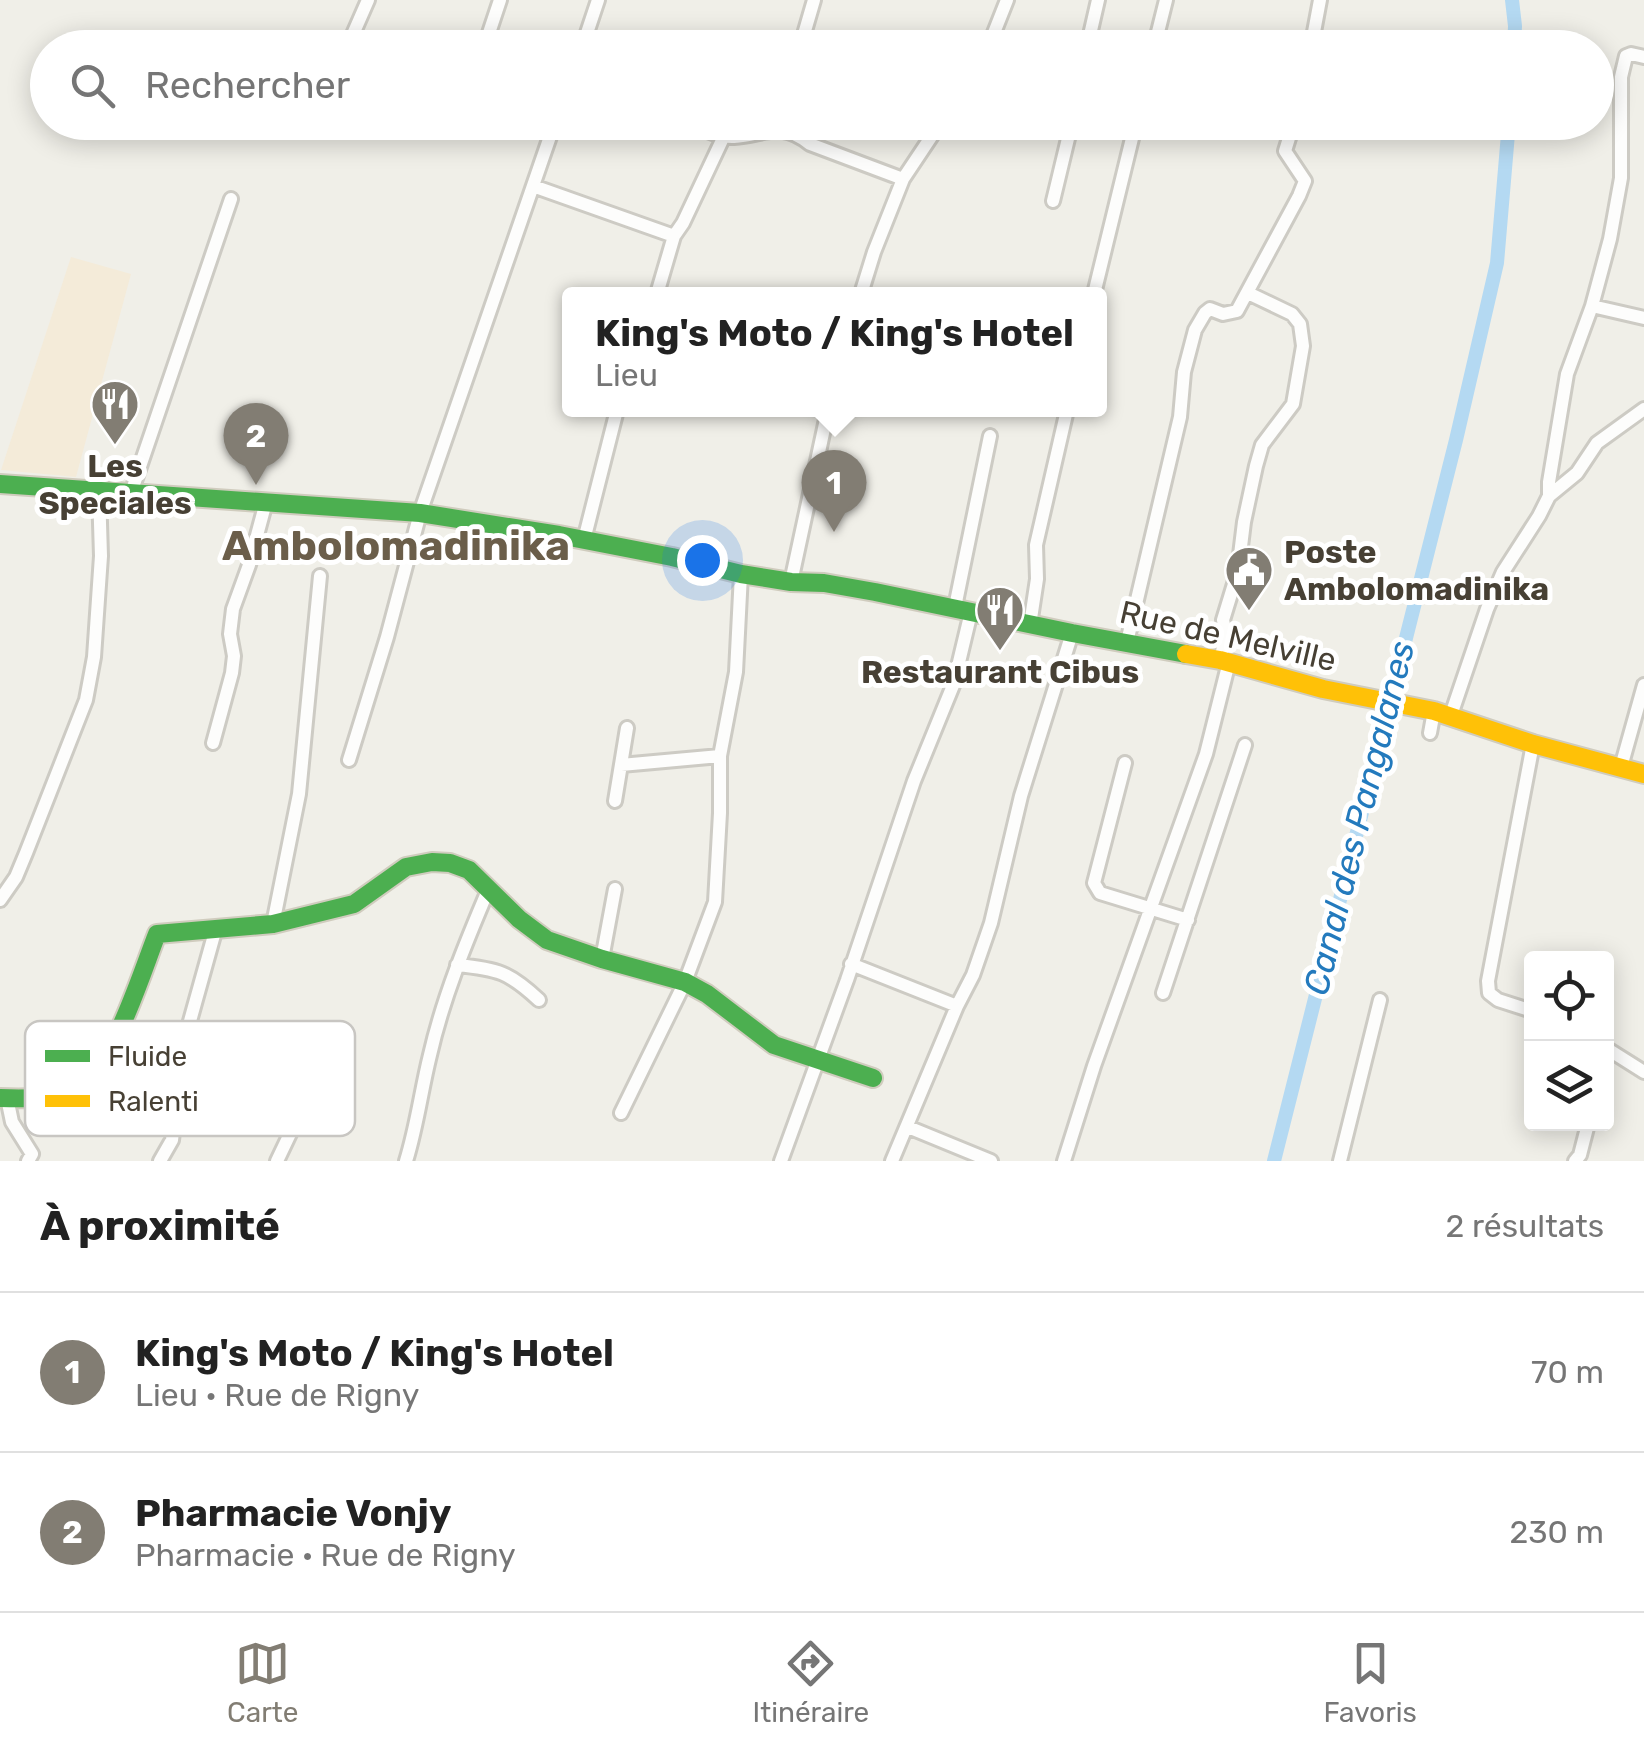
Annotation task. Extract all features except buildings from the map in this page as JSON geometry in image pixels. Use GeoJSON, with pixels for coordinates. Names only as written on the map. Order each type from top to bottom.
{"type":"FeatureCollection","features":[{"type":"Feature","properties":{"kind":"main road","name":"Rue de Melville"},"geometry":{"type":"LineString","coordinates":[[1,489],[99,490],[420,513],[584,540],[741,574],[824,583],[1224,661],[1323,689],[1442,715],[1644,774]]}},
{"type":"Feature","properties":{"kind":"main road"},"geometry":{"type":"LineString","coordinates":[[121,1021],[157,934],[273,924],[354,904],[406,867],[450,863],[469,870],[519,919],[547,940],[685,982],[774,1045],[873,1078]]}},
{"type":"Feature","properties":{"kind":"street"},"geometry":{"type":"LineString","coordinates":[[355,30],[368,0]]}},
{"type":"Feature","properties":{"kind":"street"},"geometry":{"type":"LineString","coordinates":[[490,30],[500,0]]}},
{"type":"Feature","properties":{"kind":"street"},"geometry":{"type":"LineString","coordinates":[[588,30],[598,0]]}},
{"type":"Feature","properties":{"kind":"street"},"geometry":{"type":"LineString","coordinates":[[805,30],[814,0]]}},
{"type":"Feature","properties":{"kind":"street"},"geometry":{"type":"LineString","coordinates":[[995,30],[1007,0]]}},
{"type":"Feature","properties":{"kind":"street"},"geometry":{"type":"LineString","coordinates":[[1091,30],[1098,0]]}},
{"type":"Feature","properties":{"kind":"street"},"geometry":{"type":"LineString","coordinates":[[1158,30],[1166,0]]}},
{"type":"Feature","properties":{"kind":"street"},"geometry":{"type":"LineString","coordinates":[[1314,30],[1320,0]]}},
{"type":"Feature","properties":{"kind":"street"},"geometry":{"type":"LineString","coordinates":[[1549,496],[1568,374],[1592,306],[1621,178],[1624,61],[1630,54],[1644,58]]}},
{"type":"Feature","properties":{"kind":"street"},"geometry":{"type":"LineString","coordinates":[[350,760],[420,513],[549,140]]}},
{"type":"Feature","properties":{"kind":"street"},"geometry":{"type":"LineString","coordinates":[[659,287],[674,236],[722,140]]}},
{"type":"Feature","properties":{"kind":"street"},"geometry":{"type":"LineString","coordinates":[[805,140],[904,179]]}},
{"type":"Feature","properties":{"kind":"street"},"geometry":{"type":"LineString","coordinates":[[863,287],[904,179],[929,140]]}},
{"type":"Feature","properties":{"kind":"street"},"geometry":{"type":"LineString","coordinates":[[1053,202],[1068,140]]}},
{"type":"Feature","properties":{"kind":"street"},"geometry":{"type":"LineString","coordinates":[[1096,287],[1132,140]]}},
{"type":"Feature","properties":{"kind":"street"},"geometry":{"type":"LineString","coordinates":[[1127,642],[1180,417],[1184,372],[1195,330],[1210,309],[1223,314],[1237,311],[1300,196],[1305,180],[1285,151],[1288,140]]}},
{"type":"Feature","properties":{"kind":"street"},"geometry":{"type":"LineString","coordinates":[[533,186],[674,236]]}},
{"type":"Feature","properties":{"kind":"street"},"geometry":{"type":"LineString","coordinates":[[131,493],[231,199]]}},
{"type":"Feature","properties":{"kind":"street"},"geometry":{"type":"LineString","coordinates":[[1064,1161],[1206,754],[1224,661],[1226,634],[1222,620],[1238,571],[1256,466],[1262,445],[1293,404],[1303,346],[1300,324],[1292,314],[1248,292]]}},
{"type":"Feature","properties":{"kind":"street"},"geometry":{"type":"LineString","coordinates":[[1592,306],[1644,318]]}},
{"type":"Feature","properties":{"kind":"street"},"geometry":{"type":"LineString","coordinates":[[1430,733],[1442,715],[1503,572],[1549,496],[1577,472],[1597,443],[1644,409]]}},
{"type":"Feature","properties":{"kind":"street"},"geometry":{"type":"LineString","coordinates":[[584,540],[615,417]]}},
{"type":"Feature","properties":{"kind":"street"},"geometry":{"type":"LineString","coordinates":[[790,582],[826,417]]}},
{"type":"Feature","properties":{"kind":"street"},"geometry":{"type":"LineString","coordinates":[[1030,624],[1037,579],[1036,546],[1065,417]]}},
{"type":"Feature","properties":{"kind":"street"},"geometry":{"type":"LineString","coordinates":[[781,1161],[914,780],[954,683],[990,436]]}},
{"type":"Feature","properties":{"kind":"street"},"geometry":{"type":"LineString","coordinates":[[0,900],[16,877],[86,700],[94,657],[101,556],[99,490]]}},
{"type":"Feature","properties":{"kind":"street"},"geometry":{"type":"LineString","coordinates":[[213,743],[232,673],[233,610],[266,502]]}},
{"type":"Feature","properties":{"kind":"street"},"geometry":{"type":"LineString","coordinates":[[621,1113],[685,982],[715,902],[720,756],[736,672],[741,574]]}},
{"type":"Feature","properties":{"kind":"street"},"geometry":{"type":"LineString","coordinates":[[273,924],[299,794],[320,576]]}},
{"type":"Feature","properties":{"kind":"street"},"geometry":{"type":"LineString","coordinates":[[892,1161],[974,975],[1022,796],[1072,633]]}},
{"type":"Feature","properties":{"kind":"street"},"geometry":{"type":"LineString","coordinates":[[1621,767],[1644,686]]}},
{"type":"Feature","properties":{"kind":"street"},"geometry":{"type":"LineString","coordinates":[[615,801],[627,728]]}},
{"type":"Feature","properties":{"kind":"street"},"geometry":{"type":"LineString","coordinates":[[1163,993],[1245,744]]}},
{"type":"Feature","properties":{"kind":"street"},"geometry":{"type":"LineString","coordinates":[[1524,1008],[1498,1000],[1488,992],[1488,982],[1533,744]]}},
{"type":"Feature","properties":{"kind":"street"},"geometry":{"type":"LineString","coordinates":[[621,764],[720,756]]}},
{"type":"Feature","properties":{"kind":"street"},"geometry":{"type":"LineString","coordinates":[[1125,764],[1094,884],[1100,893],[1188,920]]}},
{"type":"Feature","properties":{"kind":"street"},"geometry":{"type":"LineString","coordinates":[[406,1161],[430,1053],[458,965],[489,888]]}},
{"type":"Feature","properties":{"kind":"street"},"geometry":{"type":"LineString","coordinates":[[602,959],[615,889]]}},
{"type":"Feature","properties":{"kind":"street"},"geometry":{"type":"LineString","coordinates":[[190,1021],[216,928]]}},
{"type":"Feature","properties":{"kind":"street"},"geometry":{"type":"LineString","coordinates":[[851,964],[958,1006]]}},
{"type":"Feature","properties":{"kind":"street"},"geometry":{"type":"LineString","coordinates":[[458,965],[494,968],[539,1000]]}},
{"type":"Feature","properties":{"kind":"street"},"geometry":{"type":"LineString","coordinates":[[1340,1161],[1380,1000]]}},
{"type":"Feature","properties":{"kind":"street"},"geometry":{"type":"LineString","coordinates":[[1614,1053],[1644,1072]]}},
{"type":"Feature","properties":{"kind":"street"},"geometry":{"type":"LineString","coordinates":[[4,1098],[12,1122],[32,1154],[28,1161]]}},
{"type":"Feature","properties":{"kind":"street"},"geometry":{"type":"LineString","coordinates":[[908,1127],[991,1161]]}},
{"type":"Feature","properties":{"kind":"street"},"geometry":{"type":"LineString","coordinates":[[1576,1161],[1586,1131]]}},
{"type":"Feature","properties":{"kind":"street"},"geometry":{"type":"LineString","coordinates":[[160,1161],[173,1136]]}},
{"type":"Feature","properties":{"kind":"street"},"geometry":{"type":"LineString","coordinates":[[277,1161],[289,1136]]}},
{"type":"Feature","properties":{"kind":"shaded area"},"geometry":{"type":"Polygon","coordinates":[[[71,257],[131,274],[76,477],[1,470],[71,257]]]}},
{"type":"Feature","properties":{"kind":"waterway","name":"Canal des Pangalanes"},"geometry":{"type":"LineString","coordinates":[[1512,0],[1515,30]]}},
{"type":"Feature","properties":{"kind":"waterway","name":"Canal des Pangalanes"},"geometry":{"type":"LineString","coordinates":[[1274,1161],[1497,263],[1507,140]]}},
{"type":"Feature","properties":{"kind":"traffic: fast"},"geometry":{"type":"LineString","coordinates":[[0,484],[420,513],[559,535],[741,574],[875,592],[1186,654]]}},
{"type":"Feature","properties":{"kind":"traffic: fast"},"geometry":{"type":"LineString","coordinates":[[123,1021],[157,934],[273,924],[354,904],[406,867],[450,863],[469,870],[519,919],[547,940],[685,982],[774,1045],[873,1078]]}},
{"type":"Feature","properties":{"kind":"traffic: fast"},"geometry":{"type":"LineString","coordinates":[[0,1098],[25,1098]]}},
{"type":"Feature","properties":{"kind":"traffic: slow"},"geometry":{"type":"LineString","coordinates":[[1186,654],[1323,689],[1434,711],[1533,744],[1644,774]]}},
{"type":"Feature","properties":{"kind":"place","name":"Les Speciales"},"geometry":{"type":"Point","coordinates":[115,446]}},
{"type":"Feature","properties":{"kind":"place","name":"Pharmacie Vonjy"},"geometry":{"type":"Point","coordinates":[256,485]}},
{"type":"Feature","properties":{"kind":"place","name":"King's Moto / King's Hotel"},"geometry":{"type":"Point","coordinates":[834,532]}},
{"type":"Feature","properties":{"kind":"place","name":"Poste Ambolomadinika"},"geometry":{"type":"Point","coordinates":[1249,612]}},
{"type":"Feature","properties":{"kind":"place","name":"Restaurant Cibus"},"geometry":{"type":"Point","coordinates":[1000,652]}},
{"type":"Feature","properties":{"kind":"district","name":"Ambolomadinika"},"geometry":{"type":"Point","coordinates":[396,546]}}]}
